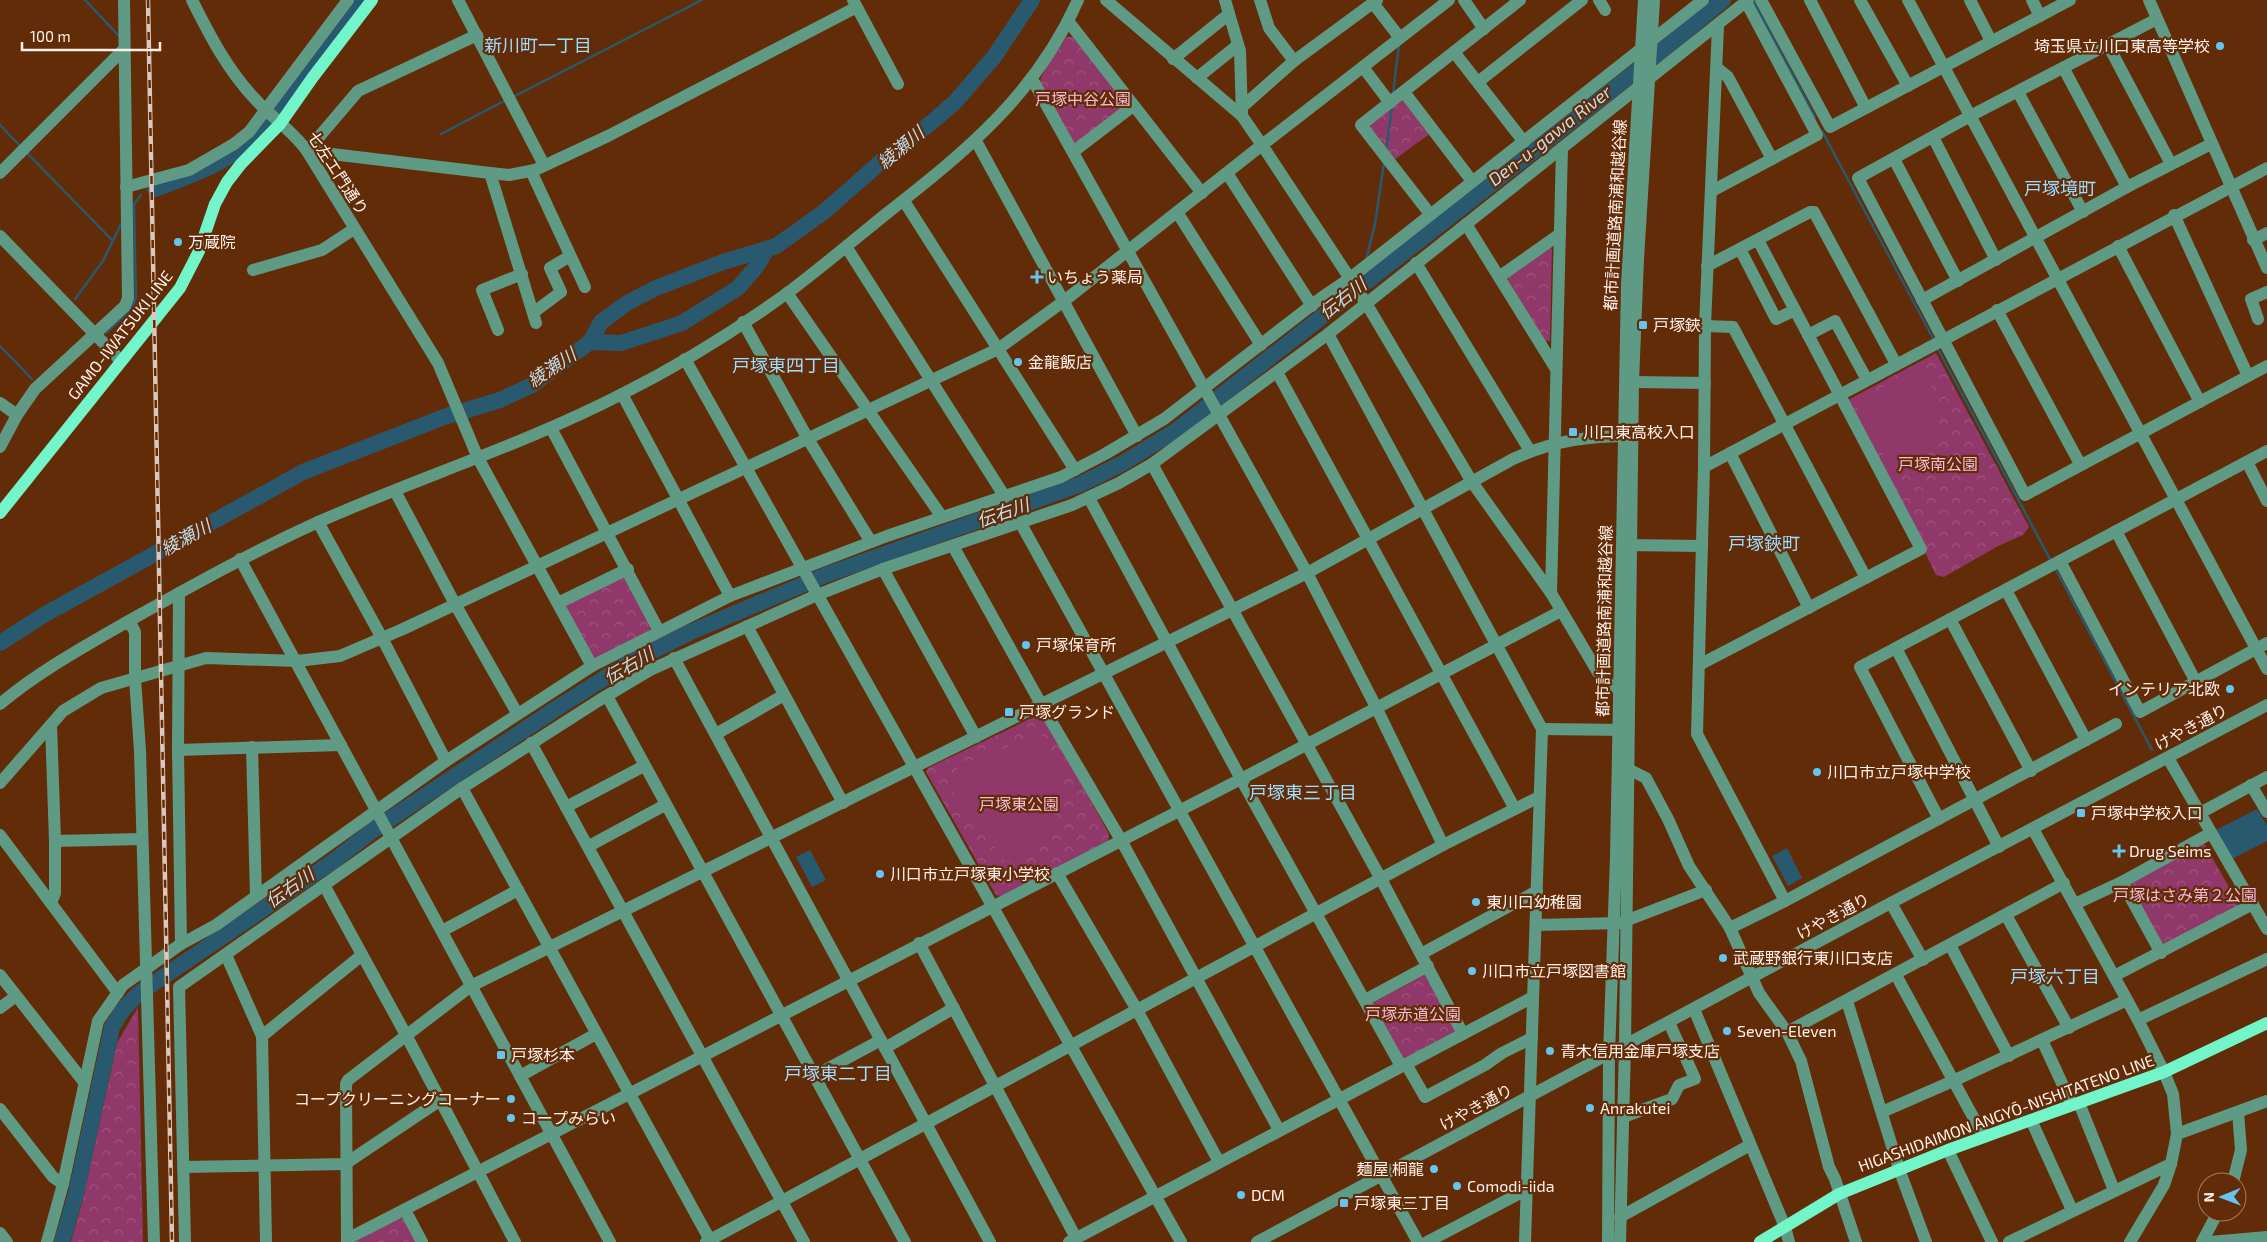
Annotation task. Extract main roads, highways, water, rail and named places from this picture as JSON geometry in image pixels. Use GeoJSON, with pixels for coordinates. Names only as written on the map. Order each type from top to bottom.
{"type":"FeatureCollection","features":[{"type":"Feature","properties":{"kind":"main road","name":"GAMO-IWATSUKI LINE"},"geometry":{"type":"LineString","coordinates":[[0,513],[180,288],[199,252],[215,204],[227,182],[241,164],[280,124],[313,77],[372,0]]}},
{"type":"Feature","properties":{"kind":"main road","name":"HIGASHIDAIMON ANGYŌ-NISHITATENO LINE"},"geometry":{"type":"LineString","coordinates":[[1760,1242],[1839,1194],[1900,1168],[2164,1072],[2267,1024]]}},
{"type":"Feature","properties":{"kind":"water"},"geometry":{"type":"Polygon","coordinates":[[[2257,809],[2267,825],[2267,841],[2232,859],[2216,830],[2257,809]]]}},
{"type":"Feature","properties":{"kind":"water"},"geometry":{"type":"Polygon","coordinates":[[[1787,848],[1802,878],[1788,886],[1772,856],[1787,848]]]}},
{"type":"Feature","properties":{"kind":"water"},"geometry":{"type":"Polygon","coordinates":[[[810,850],[826,880],[812,887],[796,857],[810,850]]]}},
{"type":"Feature","properties":{"kind":"waterway"},"geometry":{"type":"LineString","coordinates":[[85,0],[119,36]]}},
{"type":"Feature","properties":{"kind":"waterway"},"geometry":{"type":"LineString","coordinates":[[276,111],[358,0]]}},
{"type":"Feature","properties":{"kind":"waterway"},"geometry":{"type":"LineString","coordinates":[[513,97],[702,0]]}},
{"type":"Feature","properties":{"kind":"waterway","name":"綾瀬川"},"geometry":{"type":"LineString","coordinates":[[0,643],[42,616],[303,472],[444,417],[500,400],[532,385],[590,342],[601,322],[627,303],[656,288],[723,262],[776,246],[824,212],[884,159],[955,102],[994,57],[1032,0]]}},
{"type":"Feature","properties":{"kind":"waterway","name":"伝右川"},"geometry":{"type":"LineString","coordinates":[[62,1242],[76,1194],[112,1027],[122,1011],[138,994],[335,860],[372,831],[557,708],[630,662],[691,632],[823,576],[1081,484],[1123,463],[1177,430],[1663,50],[1723,0]]}},
{"type":"Feature","properties":{"kind":"waterway"},"geometry":{"type":"LineString","coordinates":[[1753,0],[1815,117]]}},
{"type":"Feature","properties":{"kind":"waterway"},"geometry":{"type":"LineString","coordinates":[[1393,94],[1399,44]]}},
{"type":"Feature","properties":{"kind":"waterway"},"geometry":{"type":"LineString","coordinates":[[441,134],[506,100]]}},
{"type":"Feature","properties":{"kind":"waterway"},"geometry":{"type":"LineString","coordinates":[[1386,151],[1392,107]]}},
{"type":"Feature","properties":{"kind":"waterway"},"geometry":{"type":"LineString","coordinates":[[155,189],[216,164],[245,146],[268,123]]}},
{"type":"Feature","properties":{"kind":"waterway"},"geometry":{"type":"LineString","coordinates":[[0,125],[21,147]]}},
{"type":"Feature","properties":{"kind":"waterway"},"geometry":{"type":"LineString","coordinates":[[1822,131],[1934,340]]}},
{"type":"Feature","properties":{"kind":"waterway"},"geometry":{"type":"LineString","coordinates":[[26,152],[113,241]]}},
{"type":"Feature","properties":{"kind":"waterway"},"geometry":{"type":"LineString","coordinates":[[1369,258],[1367,256],[1375,224],[1384,163]]}},
{"type":"Feature","properties":{"kind":"waterway"},"geometry":{"type":"LineString","coordinates":[[106,333],[132,308],[136,297],[134,204],[141,195]]}},
{"type":"Feature","properties":{"kind":"waterway"},"geometry":{"type":"LineString","coordinates":[[75,299],[103,261],[122,222]]}},
{"type":"Feature","properties":{"kind":"waterway"},"geometry":{"type":"LineString","coordinates":[[590,342],[621,343],[682,323],[738,288],[757,266],[767,249]]}},
{"type":"Feature","properties":{"kind":"waterway"},"geometry":{"type":"LineString","coordinates":[[1373,265],[1377,273]]}},
{"type":"Feature","properties":{"kind":"waterway"},"geometry":{"type":"LineString","coordinates":[[0,346],[32,379]]}},
{"type":"Feature","properties":{"kind":"waterway"},"geometry":{"type":"LineString","coordinates":[[1937,347],[2051,561]]}},
{"type":"Feature","properties":{"kind":"waterway"},"geometry":{"type":"LineString","coordinates":[[2055,568],[2152,750]]}},
{"type":"Feature","properties":{"kind":"waterway","name":"伝右川"},"geometry":{"type":"LineString","coordinates":[[76,1194],[81,1196]]}},
{"type":"Feature","properties":{"kind":"railway"},"geometry":{"type":"LineString","coordinates":[[148,0],[172,1242]]}},
{"type":"Feature","properties":{"kind":"place","name":"埼玉県立川口東高等学校"},"geometry":{"type":"Point","coordinates":[2220,46]}},
{"type":"Feature","properties":{"kind":"place","name":"万蔵院"},"geometry":{"type":"Point","coordinates":[178,242]}},
{"type":"Feature","properties":{"kind":"place","name":"いちょう薬局"},"geometry":{"type":"Point","coordinates":[1037,277]}},
{"type":"Feature","properties":{"kind":"place","name":"戸塚鋏"},"geometry":{"type":"Point","coordinates":[1643,325]}},
{"type":"Feature","properties":{"kind":"place","name":"金龍飯店"},"geometry":{"type":"Point","coordinates":[1018,362]}},
{"type":"Feature","properties":{"kind":"place","name":"川口東高校入口"},"geometry":{"type":"Point","coordinates":[1573,432]}},
{"type":"Feature","properties":{"kind":"place","name":"戸塚保育所"},"geometry":{"type":"Point","coordinates":[1026,645]}},
{"type":"Feature","properties":{"kind":"place","name":"インテリア北欧"},"geometry":{"type":"Point","coordinates":[2230,689]}},
{"type":"Feature","properties":{"kind":"place","name":"戸塚グランド"},"geometry":{"type":"Point","coordinates":[1009,712]}},
{"type":"Feature","properties":{"kind":"place","name":"川口市立戸塚中学校"},"geometry":{"type":"Point","coordinates":[1817,772]}},
{"type":"Feature","properties":{"kind":"place","name":"戸塚中学校入口"},"geometry":{"type":"Point","coordinates":[2081,813]}},
{"type":"Feature","properties":{"kind":"place","name":"Drug Seims"},"geometry":{"type":"Point","coordinates":[2119,851]}},
{"type":"Feature","properties":{"kind":"place","name":"川口市立戸塚東小学校"},"geometry":{"type":"Point","coordinates":[880,874]}},
{"type":"Feature","properties":{"kind":"place","name":"東川口幼稚園"},"geometry":{"type":"Point","coordinates":[1476,902]}},
{"type":"Feature","properties":{"kind":"place","name":"武蔵野銀行東川口支店"},"geometry":{"type":"Point","coordinates":[1723,958]}},
{"type":"Feature","properties":{"kind":"place","name":"川口市立戸塚図書館"},"geometry":{"type":"Point","coordinates":[1472,971]}},
{"type":"Feature","properties":{"kind":"place","name":"Seven-Eleven"},"geometry":{"type":"Point","coordinates":[1727,1031]}},
{"type":"Feature","properties":{"kind":"place","name":"青木信用金庫戸塚支店"},"geometry":{"type":"Point","coordinates":[1550,1051]}},
{"type":"Feature","properties":{"kind":"place","name":"戸塚杉本"},"geometry":{"type":"Point","coordinates":[501,1055]}},
{"type":"Feature","properties":{"kind":"place","name":"コープクリーニングコーナー"},"geometry":{"type":"Point","coordinates":[511,1099]}},
{"type":"Feature","properties":{"kind":"place","name":"Anrakutei"},"geometry":{"type":"Point","coordinates":[1590,1108]}},
{"type":"Feature","properties":{"kind":"place","name":"コープみらい"},"geometry":{"type":"Point","coordinates":[511,1118]}},
{"type":"Feature","properties":{"kind":"place","name":"麺屋 桐龍"},"geometry":{"type":"Point","coordinates":[1434,1169]}},
{"type":"Feature","properties":{"kind":"place","name":"Comodi-iida"},"geometry":{"type":"Point","coordinates":[1457,1186]}},
{"type":"Feature","properties":{"kind":"place","name":"DCM"},"geometry":{"type":"Point","coordinates":[1241,1195]}},
{"type":"Feature","properties":{"kind":"place","name":"戸塚東三丁目"},"geometry":{"type":"Point","coordinates":[1344,1203]}},
{"type":"Feature","properties":{"kind":"district","name":"新川町一丁目"},"geometry":{"type":"Point","coordinates":[538,46]}},
{"type":"Feature","properties":{"kind":"district","name":"戸塚境町"},"geometry":{"type":"Point","coordinates":[2060,189]}},
{"type":"Feature","properties":{"kind":"district","name":"戸塚東四丁目"},"geometry":{"type":"Point","coordinates":[786,366]}},
{"type":"Feature","properties":{"kind":"district","name":"戸塚鋏町"},"geometry":{"type":"Point","coordinates":[1764,544]}},
{"type":"Feature","properties":{"kind":"district","name":"戸塚東三丁目"},"geometry":{"type":"Point","coordinates":[1303,793]}},
{"type":"Feature","properties":{"kind":"district","name":"戸塚六丁目"},"geometry":{"type":"Point","coordinates":[2055,977]}},
{"type":"Feature","properties":{"kind":"district","name":"戸塚東二丁目"},"geometry":{"type":"Point","coordinates":[838,1074]}},
{"type":"Feature","properties":{"kind":"park label","name":"戸塚中谷公園"},"geometry":{"type":"Point","coordinates":[1083,99]}},
{"type":"Feature","properties":{"kind":"park label","name":"戸塚南公園"},"geometry":{"type":"Point","coordinates":[1938,464]}},
{"type":"Feature","properties":{"kind":"park label","name":"戸塚東公園"},"geometry":{"type":"Point","coordinates":[1019,804]}},
{"type":"Feature","properties":{"kind":"park label","name":"戸塚はさみ第２公園"},"geometry":{"type":"Point","coordinates":[2185,895]}},
{"type":"Feature","properties":{"kind":"park label","name":"戸塚赤道公園"},"geometry":{"type":"Point","coordinates":[1413,1014]}},
{"type":"Feature","properties":{"kind":"water label","name":"Den-u-gawa River"},"geometry":{"type":"Point","coordinates":[1550,136]}}]}
